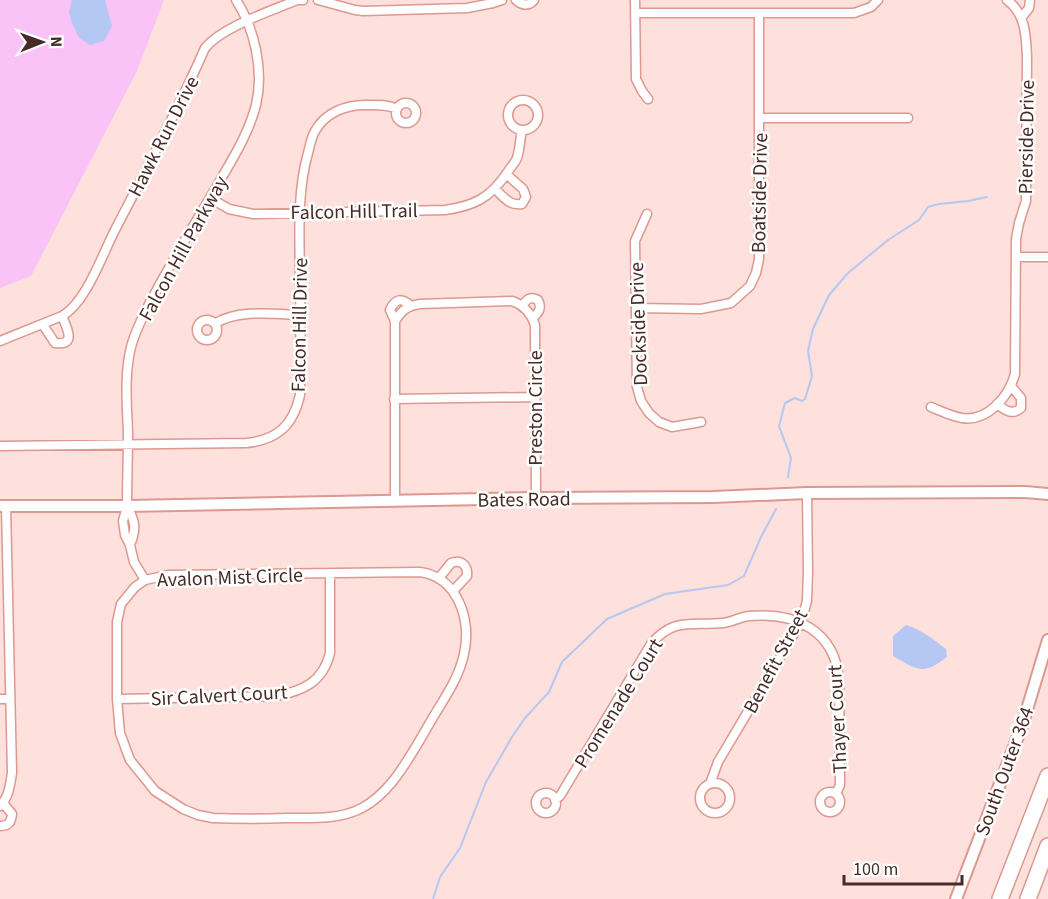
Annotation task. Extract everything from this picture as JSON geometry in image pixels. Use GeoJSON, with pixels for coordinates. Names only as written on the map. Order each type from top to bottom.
{"type":"FeatureCollection","features":[{"type":"Feature","properties":{"kind":"highway"},"geometry":{"type":"LineString","coordinates":[[1000,899],[1048,776]]}},
{"type":"Feature","properties":{"kind":"highway"},"geometry":{"type":"LineString","coordinates":[[1028,899],[1048,846]]}},
{"type":"Feature","properties":{"kind":"street","name":"Falcon Hill Parkway"},"geometry":{"type":"LineString","coordinates":[[145,580],[134,562],[123,521],[127,506],[126,385],[128,360],[143,316],[248,129],[256,104],[257,56],[247,21],[236,0]]}},
{"type":"Feature","properties":{"kind":"street","name":"Hawk Run Drive"},"geometry":{"type":"LineString","coordinates":[[0,341],[68,313],[85,291],[211,40],[247,21],[297,0],[303,0]]}},
{"type":"Feature","properties":{"kind":"street"},"geometry":{"type":"LineString","coordinates":[[318,0],[363,11],[415,4],[467,8],[502,0]]}},
{"type":"Feature","properties":{"kind":"street"},"geometry":{"type":"LineString","coordinates":[[516,0],[526,5],[534,0]]}},
{"type":"Feature","properties":{"kind":"street"},"geometry":{"type":"LineString","coordinates":[[635,0],[636,79],[648,99]]}},
{"type":"Feature","properties":{"kind":"street"},"geometry":{"type":"LineString","coordinates":[[636,13],[854,13],[871,7],[878,0]]}},
{"type":"Feature","properties":{"kind":"street"},"geometry":{"type":"LineString","coordinates":[[1007,0],[1017,8],[1022,17],[1029,8],[1030,0]]}},
{"type":"Feature","properties":{"kind":"street","name":"Boatside Drive"},"geometry":{"type":"LineString","coordinates":[[636,308],[700,309],[731,303],[750,286],[756,273],[759,258],[759,13]]}},
{"type":"Feature","properties":{"kind":"street","name":"Pierside Drive"},"geometry":{"type":"LineString","coordinates":[[931,407],[946,414],[971,418],[990,410],[1004,398],[1015,374],[1016,239],[1026,201],[1028,58],[1022,17]]}},
{"type":"Feature","properties":{"kind":"street","name":"Falcon Hill Drive"},"geometry":{"type":"LineString","coordinates":[[0,446],[246,443],[259,442],[274,436],[291,419],[300,395],[300,212],[304,170],[313,134],[334,112],[358,105],[392,106],[397,109]]}},
{"type":"Feature","properties":{"kind":"street"},"geometry":{"type":"LineString","coordinates":[[760,118],[908,118]]}},
{"type":"Feature","properties":{"kind":"street","name":"Falcon Hill Trail"},"geometry":{"type":"LineString","coordinates":[[210,198],[228,209],[253,214],[445,210],[470,206],[484,199],[506,174],[516,159],[522,130]]}},
{"type":"Feature","properties":{"kind":"street"},"geometry":{"type":"LineString","coordinates":[[495,189],[508,202],[515,205],[522,204],[526,197],[523,189],[506,174]]}},
{"type":"Feature","properties":{"kind":"street","name":"Dockside Drive"},"geometry":{"type":"LineString","coordinates":[[647,214],[635,241],[636,376],[641,401],[649,413],[665,426],[672,428],[700,422]]}},
{"type":"Feature","properties":{"kind":"street"},"geometry":{"type":"LineString","coordinates":[[1017,257],[1048,257]]}},
{"type":"Feature","properties":{"kind":"street","name":"Preston Circle"},"geometry":{"type":"LineString","coordinates":[[395,500],[395,321],[402,311],[420,304],[512,302],[522,306],[527,299],[531,298],[538,300],[540,304],[539,312],[533,318],[535,325],[536,498]]}},
{"type":"Feature","properties":{"kind":"street"},"geometry":{"type":"LineString","coordinates":[[522,306],[533,318]]}},
{"type":"Feature","properties":{"kind":"street"},"geometry":{"type":"LineString","coordinates":[[215,324],[230,316],[300,315]]}},
{"type":"Feature","properties":{"kind":"street"},"geometry":{"type":"LineString","coordinates":[[43,325],[56,344],[66,343],[69,336],[62,316]]}},
{"type":"Feature","properties":{"kind":"street","name":"Pierside Drive"},"geometry":{"type":"LineString","coordinates":[[997,405],[1012,412],[1017,412],[1021,408],[1021,398],[1011,386]]}},
{"type":"Feature","properties":{"kind":"street"},"geometry":{"type":"LineString","coordinates":[[394,399],[536,397]]}},
{"type":"Feature","properties":{"kind":"street","name":"Bates Road"},"geometry":{"type":"LineString","coordinates":[[3,506],[127,506],[807,494],[1025,492],[1048,494]]}},
{"type":"Feature","properties":{"kind":"street","name":"Benefit Street"},"geometry":{"type":"LineString","coordinates":[[710,784],[718,762],[801,622],[807,601],[807,494]]}},
{"type":"Feature","properties":{"kind":"street"},"geometry":{"type":"LineString","coordinates":[[0,826],[5,826],[12,818],[12,814],[1,804],[9,790],[12,773],[3,506]]}},
{"type":"Feature","properties":{"kind":"street"},"geometry":{"type":"LineString","coordinates":[[439,578],[451,563],[464,564],[467,576],[453,591]]}},
{"type":"Feature","properties":{"kind":"street","name":"Avalon Mist Circle"},"geometry":{"type":"LineString","coordinates":[[420,572],[434,575],[453,591],[460,602],[465,619],[466,645],[462,663],[451,687],[393,782],[363,807],[349,813],[322,818],[225,819],[205,817],[183,809],[155,791],[130,760],[120,733],[117,699],[118,613],[127,596],[145,580],[168,575],[330,574],[420,572]]}},
{"type":"Feature","properties":{"kind":"street","name":"Sir Calvert Court"},"geometry":{"type":"LineString","coordinates":[[117,699],[276,696],[294,692],[310,684],[324,670],[330,653],[330,574]]}},
{"type":"Feature","properties":{"kind":"street","name":"Promenade Court"},"geometry":{"type":"LineString","coordinates":[[555,800],[560,796],[651,644],[668,628],[688,624],[731,622],[752,616],[782,617],[801,622]]}},
{"type":"Feature","properties":{"kind":"street","name":"Thayer Court"},"geometry":{"type":"LineString","coordinates":[[801,622],[814,631],[831,649],[838,670],[840,785],[836,794]]}},
{"type":"Feature","properties":{"kind":"street","name":"South Outer 364"},"geometry":{"type":"LineString","coordinates":[[956,899],[1022,726],[1048,640]]}},
{"type":"Feature","properties":{"kind":"street"},"geometry":{"type":"LineString","coordinates":[[0,699],[10,699]]}},
{"type":"Feature","properties":{"kind":"shaded area"},"geometry":{"type":"Polygon","coordinates":[[[0,0],[164,0],[137,71],[31,276],[0,288],[0,0]]]}},
{"type":"Feature","properties":{"kind":"water"},"geometry":{"type":"Polygon","coordinates":[[[71,0],[105,0],[112,26],[104,41],[90,45],[79,38],[71,21],[69,11],[71,0]]]}},
{"type":"Feature","properties":{"kind":"water"},"geometry":{"type":"Polygon","coordinates":[[[906,625],[932,638],[946,649],[947,657],[932,667],[920,669],[893,656],[893,636],[906,625]]]}},
{"type":"Feature","properties":{"kind":"waterway"},"geometry":{"type":"LineString","coordinates":[[788,477],[791,458],[779,426],[785,403],[795,398],[802,401],[805,399],[812,376],[808,351],[813,329],[829,295],[848,273],[888,240],[919,220],[928,207],[987,197]]}},
{"type":"Feature","properties":{"kind":"waterway"},"geometry":{"type":"LineString","coordinates":[[433,899],[440,877],[460,848],[486,782],[525,718],[549,692],[562,662],[607,619],[665,594],[728,585],[744,576],[776,509]]}}]}
